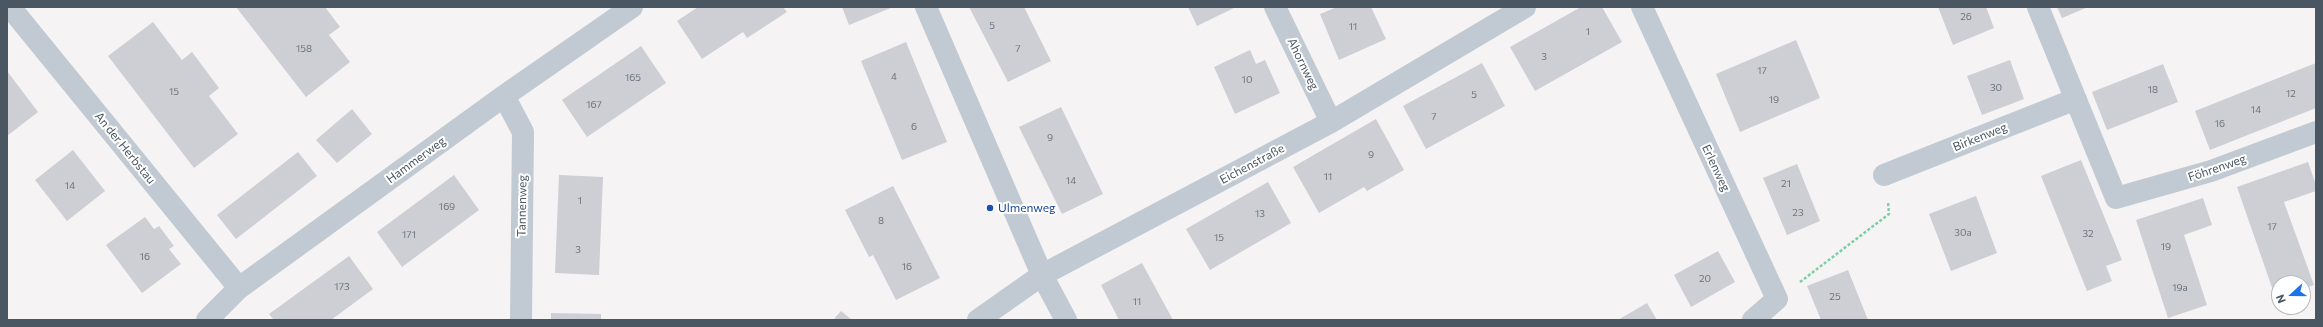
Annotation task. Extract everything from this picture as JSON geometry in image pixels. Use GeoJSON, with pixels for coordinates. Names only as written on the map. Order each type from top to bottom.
{"type":"FeatureCollection","features":[{"type":"Feature","properties":{"kind":"street","name":"An der Herbstau"},"geometry":{"type":"LineString","coordinates":[[10,7],[240,288]]}},
{"type":"Feature","properties":{"kind":"street","name":"Hammerweg"},"geometry":{"type":"LineString","coordinates":[[207,320],[240,288],[504,96],[632,7]]}},
{"type":"Feature","properties":{"kind":"street"},"geometry":{"type":"LineString","coordinates":[[926,7],[1042,275],[1066,320]]}},
{"type":"Feature","properties":{"kind":"street","name":"Ahornweg"},"geometry":{"type":"LineString","coordinates":[[1275,7],[1331,122]]}},
{"type":"Feature","properties":{"kind":"street","name":"Eichenstraße"},"geometry":{"type":"LineString","coordinates":[[978,320],[1042,275],[1331,122],[1525,7]]}},
{"type":"Feature","properties":{"kind":"street","name":"Erlenweg"},"geometry":{"type":"LineString","coordinates":[[1642,7],[1778,299]]}},
{"type":"Feature","properties":{"kind":"street"},"geometry":{"type":"LineString","coordinates":[[2038,7],[2076,99]]}},
{"type":"Feature","properties":{"kind":"street","name":"Tannenweg"},"geometry":{"type":"LineString","coordinates":[[504,96],[523,132],[521,320]]}},
{"type":"Feature","properties":{"kind":"street","name":"Birkenweg"},"geometry":{"type":"LineString","coordinates":[[1884,175],[2076,99]]}},
{"type":"Feature","properties":{"kind":"street","name":"Föhrenweg"},"geometry":{"type":"LineString","coordinates":[[2076,99],[2116,198],[2211,171],[2316,132]]}},
{"type":"Feature","properties":{"kind":"street"},"geometry":{"type":"LineString","coordinates":[[1753,320],[1778,299]]}},
{"type":"Feature","properties":{"kind":"path"},"geometry":{"type":"LineString","coordinates":[[1778,299],[1889,214],[1884,175]]}},
{"type":"Feature","properties":{"kind":"building"},"geometry":{"type":"Polygon","coordinates":[[[236,7],[325,7],[340,27],[329,35],[350,62],[306,97],[236,7]]]}},
{"type":"Feature","properties":{"kind":"building"},"geometry":{"type":"Polygon","coordinates":[[[698,7],[783,7],[787,12],[747,38],[743,32],[702,59],[677,21],[698,7]]]}},
{"type":"Feature","properties":{"kind":"building"},"geometry":{"type":"Polygon","coordinates":[[[842,7],[893,7],[849,25],[842,7]]]}},
{"type":"Feature","properties":{"kind":"building"},"geometry":{"type":"Polygon","coordinates":[[[969,7],[1024,7],[1051,61],[1008,82],[969,7]]]}},
{"type":"Feature","properties":{"kind":"building"},"geometry":{"type":"Polygon","coordinates":[[[1188,7],[1236,7],[1197,26],[1188,7]]]}},
{"type":"Feature","properties":{"kind":"building"},"geometry":{"type":"Polygon","coordinates":[[[1337,7],[1371,7],[1386,39],[1339,60],[1320,14],[1337,7]]]}},
{"type":"Feature","properties":{"kind":"building"},"geometry":{"type":"Polygon","coordinates":[[[1581,7],[1602,7],[1622,42],[1535,91],[1510,47],[1581,7]]]}},
{"type":"Feature","properties":{"kind":"building"},"geometry":{"type":"Polygon","coordinates":[[[1938,7],[1986,7],[1994,28],[1953,45],[1938,7]]]}},
{"type":"Feature","properties":{"kind":"building"},"geometry":{"type":"Polygon","coordinates":[[[2057,7],[2088,7],[2062,18],[2057,7]]]}},
{"type":"Feature","properties":{"kind":"building"},"geometry":{"type":"Polygon","coordinates":[[[153,22],[182,60],[192,52],[219,88],[209,96],[238,134],[194,168],[108,56],[153,22]]]}},
{"type":"Feature","properties":{"kind":"building"},"geometry":{"type":"Polygon","coordinates":[[[1796,40],[1820,98],[1740,132],[1716,74],[1796,40]]]}},
{"type":"Feature","properties":{"kind":"building"},"geometry":{"type":"Polygon","coordinates":[[[906,42],[947,142],[902,160],[861,61],[906,42]]]}},
{"type":"Feature","properties":{"kind":"building"},"geometry":{"type":"Polygon","coordinates":[[[641,46],[666,83],[587,137],[562,100],[641,46]]]}},
{"type":"Feature","properties":{"kind":"building"},"geometry":{"type":"Polygon","coordinates":[[[1250,50],[1256,64],[1265,60],[1280,93],[1235,114],[1214,67],[1250,50]]]}},
{"type":"Feature","properties":{"kind":"building"},"geometry":{"type":"Polygon","coordinates":[[[2010,60],[2024,99],[1982,115],[1967,76],[2010,60]]]}},
{"type":"Feature","properties":{"kind":"building"},"geometry":{"type":"Polygon","coordinates":[[[1482,63],[1505,106],[1426,149],[1403,106],[1482,63]]]}},
{"type":"Feature","properties":{"kind":"building"},"geometry":{"type":"Polygon","coordinates":[[[2316,63],[2316,108],[2210,150],[2195,111],[2316,63]]]}},
{"type":"Feature","properties":{"kind":"building"},"geometry":{"type":"Polygon","coordinates":[[[2163,64],[2178,102],[2107,130],[2092,92],[2163,64]]]}},
{"type":"Feature","properties":{"kind":"building"},"geometry":{"type":"Polygon","coordinates":[[[7,71],[38,112],[7,136],[7,71]]]}},
{"type":"Feature","properties":{"kind":"building"},"geometry":{"type":"Polygon","coordinates":[[[1061,107],[1103,194],[1062,214],[1019,127],[1061,107]]]}},
{"type":"Feature","properties":{"kind":"building"},"geometry":{"type":"Polygon","coordinates":[[[352,109],[372,134],[337,163],[316,140],[352,109]]]}},
{"type":"Feature","properties":{"kind":"building"},"geometry":{"type":"Polygon","coordinates":[[[1376,119],[1404,170],[1367,191],[1364,187],[1319,213],[1293,167],[1376,119]]]}},
{"type":"Feature","properties":{"kind":"building"},"geometry":{"type":"Polygon","coordinates":[[[73,150],[105,191],[67,221],[35,180],[73,150]]]}},
{"type":"Feature","properties":{"kind":"building"},"geometry":{"type":"Polygon","coordinates":[[[298,152],[317,176],[236,239],[217,215],[298,152]]]}},
{"type":"Feature","properties":{"kind":"building"},"geometry":{"type":"Polygon","coordinates":[[[2081,160],[2122,260],[2106,266],[2112,281],[2087,291],[2041,176],[2081,160]]]}},
{"type":"Feature","properties":{"kind":"building"},"geometry":{"type":"Polygon","coordinates":[[[2308,162],[2316,185],[2316,191],[2284,202],[2310,275],[2271,275],[2271,285],[2237,187],[2308,162]]]}},
{"type":"Feature","properties":{"kind":"building"},"geometry":{"type":"Polygon","coordinates":[[[1797,164],[1820,221],[1787,235],[1763,178],[1797,164]]]}},
{"type":"Feature","properties":{"kind":"building"},"geometry":{"type":"Polygon","coordinates":[[[454,175],[479,210],[402,267],[377,232],[454,175]]]}},
{"type":"Feature","properties":{"kind":"building"},"geometry":{"type":"Polygon","coordinates":[[[559,175],[603,177],[599,275],[555,273],[559,175]]]}},
{"type":"Feature","properties":{"kind":"building"},"geometry":{"type":"Polygon","coordinates":[[[1268,182],[1291,223],[1210,270],[1186,229],[1268,182]]]}},
{"type":"Feature","properties":{"kind":"building"},"geometry":{"type":"Polygon","coordinates":[[[893,186],[940,278],[896,300],[873,255],[869,257],[845,210],[893,186]]]}},
{"type":"Feature","properties":{"kind":"building"},"geometry":{"type":"Polygon","coordinates":[[[1976,196],[1997,253],[1951,271],[1929,214],[1976,196]]]}},
{"type":"Feature","properties":{"kind":"building"},"geometry":{"type":"Polygon","coordinates":[[[2203,198],[2212,225],[2184,235],[2207,305],[2168,318],[2136,220],[2203,198]]]}},
{"type":"Feature","properties":{"kind":"building"},"geometry":{"type":"Polygon","coordinates":[[[145,217],[154,229],[159,226],[174,246],[169,249],[181,264],[142,293],[106,245],[145,217]]]}},
{"type":"Feature","properties":{"kind":"building"},"geometry":{"type":"Polygon","coordinates":[[[1718,251],[1735,282],[1691,307],[1674,275],[1718,251]]]}},
{"type":"Feature","properties":{"kind":"building"},"geometry":{"type":"Polygon","coordinates":[[[349,256],[373,289],[331,320],[274,320],[269,314],[349,256]]]}},
{"type":"Feature","properties":{"kind":"building"},"geometry":{"type":"Polygon","coordinates":[[[1142,263],[1173,320],[1119,320],[1101,285],[1142,263]]]}},
{"type":"Feature","properties":{"kind":"building"},"geometry":{"type":"Polygon","coordinates":[[[1848,270],[1868,320],[1821,320],[1807,286],[1848,270]]]}},
{"type":"Feature","properties":{"kind":"building"},"geometry":{"type":"Polygon","coordinates":[[[2311,277],[2314,285],[2311,286],[2311,277]]]}},
{"type":"Feature","properties":{"kind":"building"},"geometry":{"type":"Polygon","coordinates":[[[1647,303],[1657,320],[1618,320],[1647,303]]]}},
{"type":"Feature","properties":{"kind":"building"},"geometry":{"type":"Polygon","coordinates":[[[841,311],[852,320],[833,320],[841,311]]]}},
{"type":"Feature","properties":{"kind":"building"},"geometry":{"type":"Polygon","coordinates":[[[551,313],[601,314],[601,320],[551,320],[551,313]]]}},
{"type":"Feature","properties":{"kind":"place","name":"Ulmenweg"},"geometry":{"type":"Point","coordinates":[990,208]}}]}
